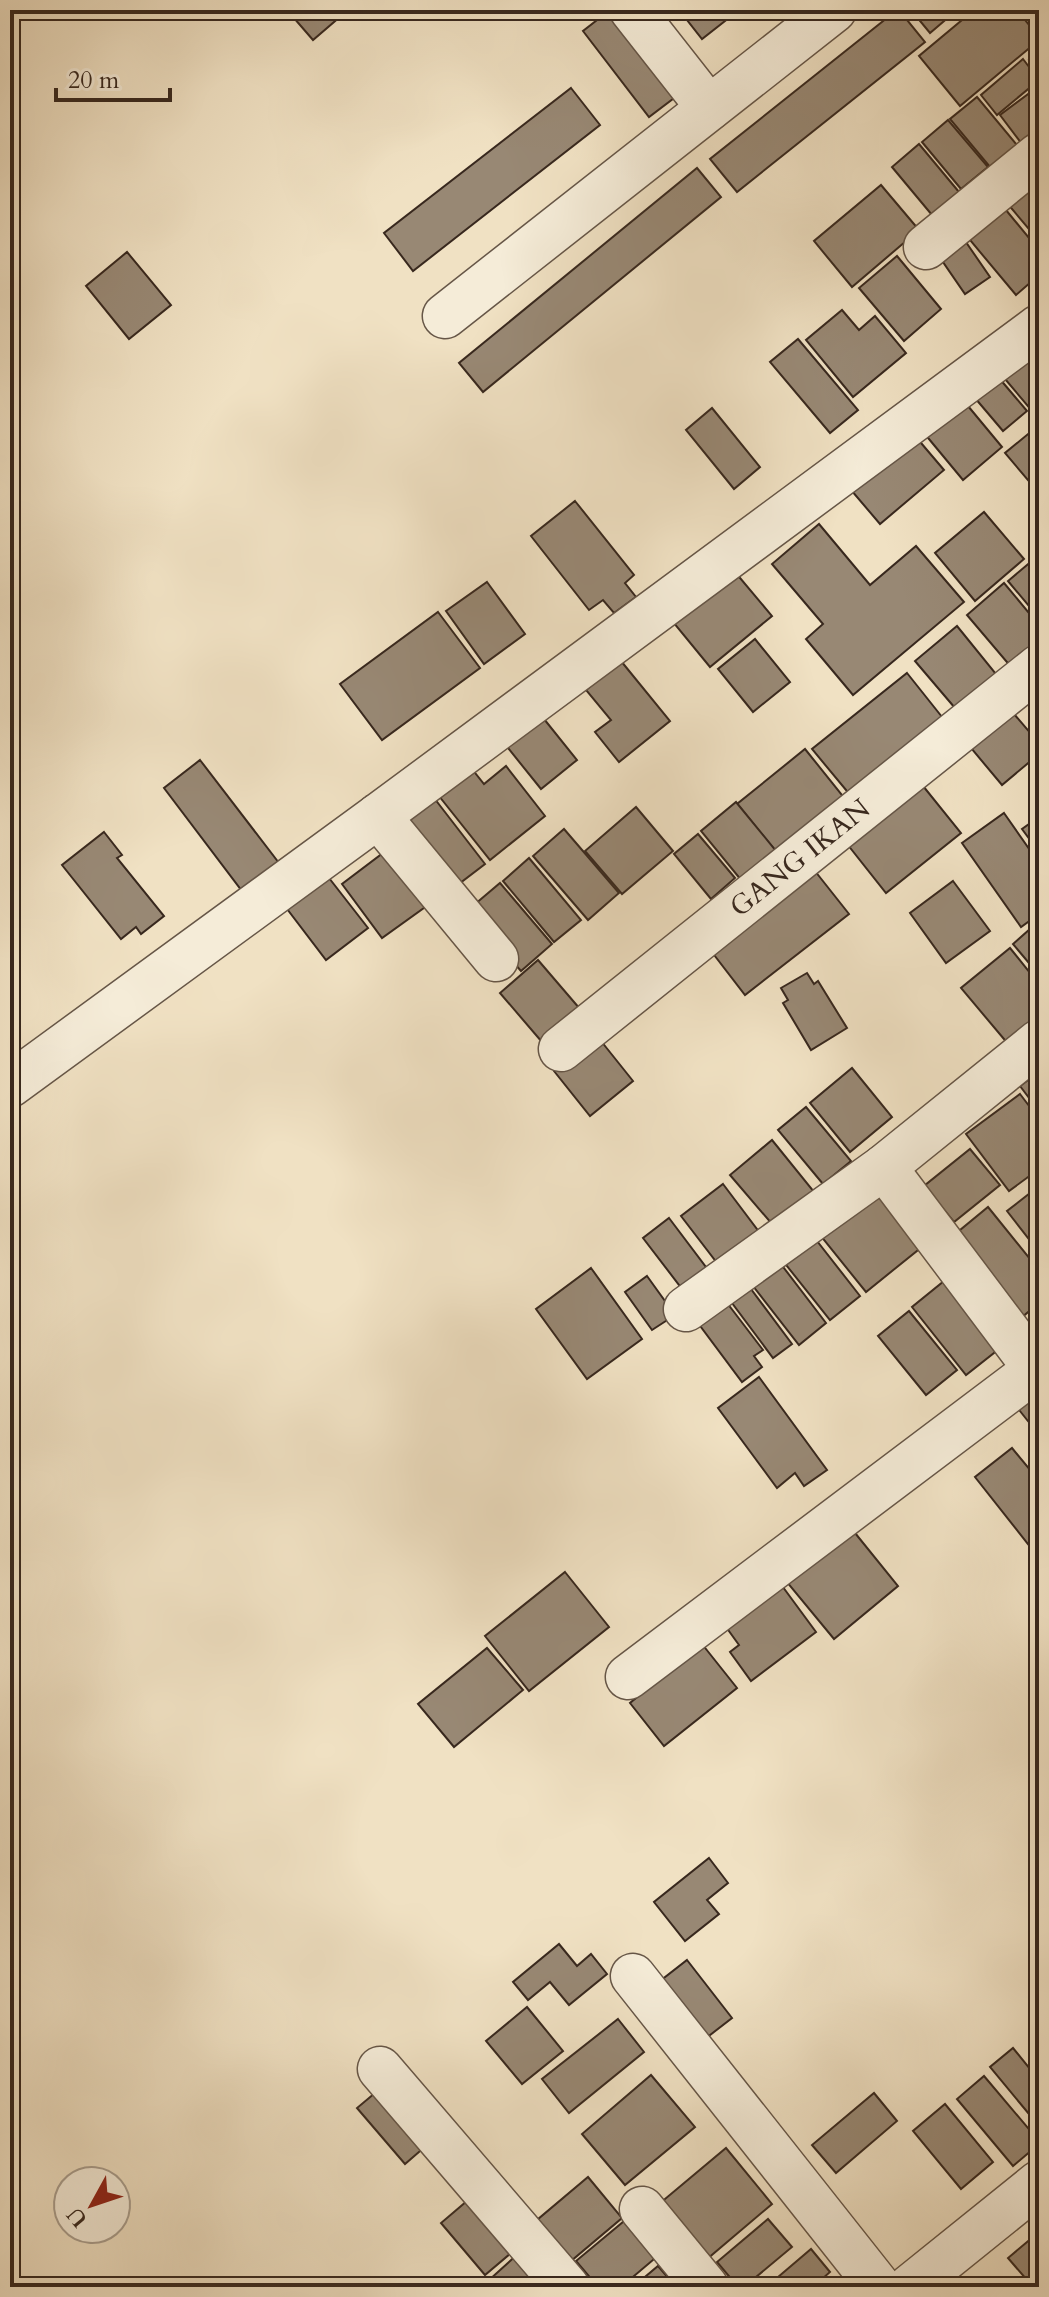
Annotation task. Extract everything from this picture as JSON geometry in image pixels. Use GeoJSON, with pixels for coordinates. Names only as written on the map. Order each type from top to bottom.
{"type":"FeatureCollection","features":[{"type":"Feature","properties":{"kind":"street"},"geometry":{"type":"LineString","coordinates":[[632,10],[709,108]]}},
{"type":"Feature","properties":{"kind":"street"},"geometry":{"type":"LineString","coordinates":[[445,316],[834,10]]}},
{"type":"Feature","properties":{"kind":"street"},"geometry":{"type":"LineString","coordinates":[[926,247],[1039,155]]}},
{"type":"Feature","properties":{"kind":"street"},"geometry":{"type":"LineString","coordinates":[[10,1085],[1039,327]]}},
{"type":"Feature","properties":{"kind":"street","name":"GANG IKAN"},"geometry":{"type":"LineString","coordinates":[[561,1049],[1039,667]]}},
{"type":"Feature","properties":{"kind":"street"},"geometry":{"type":"LineString","coordinates":[[378,816],[496,959]]}},
{"type":"Feature","properties":{"kind":"street"},"geometry":{"type":"LineString","coordinates":[[686,1309],[884,1167],[1039,1042]]}},
{"type":"Feature","properties":{"kind":"street"},"geometry":{"type":"LineString","coordinates":[[628,1677],[1038,1368],[884,1167]]}},
{"type":"Feature","properties":{"kind":"street"},"geometry":{"type":"LineString","coordinates":[[633,1976],[879,2287]]}},
{"type":"Feature","properties":{"kind":"street"},"geometry":{"type":"LineString","coordinates":[[380,2069],[567,2287]]}},
{"type":"Feature","properties":{"kind":"street"},"geometry":{"type":"LineString","coordinates":[[910,2287],[1039,2183]]}},
{"type":"Feature","properties":{"kind":"street"},"geometry":{"type":"LineString","coordinates":[[642,2209],[706,2287]]}},
{"type":"Feature","properties":{"kind":"building"},"geometry":{"type":"Polygon","coordinates":[[[287,10],[348,10],[313,40],[287,10]]]}},
{"type":"Feature","properties":{"kind":"building"},"geometry":{"type":"Polygon","coordinates":[[[610,10],[620,10],[682,92],[649,117],[583,31],[610,10]]]}},
{"type":"Feature","properties":{"kind":"building"},"geometry":{"type":"Polygon","coordinates":[[[681,10],[739,10],[702,39],[681,10]]]}},
{"type":"Feature","properties":{"kind":"building"},"geometry":{"type":"Polygon","coordinates":[[[897,10],[925,42],[737,192],[710,159],[897,10]]]}},
{"type":"Feature","properties":{"kind":"building"},"geometry":{"type":"Polygon","coordinates":[[[911,10],[957,10],[930,33],[911,10]]]}},
{"type":"Feature","properties":{"kind":"building"},"geometry":{"type":"Polygon","coordinates":[[[974,10],[1017,10],[1039,40],[960,106],[919,56],[974,10]]]}},
{"type":"Feature","properties":{"kind":"building"},"geometry":{"type":"Polygon","coordinates":[[[1039,52],[1039,73],[1029,60],[1039,52]]]}},
{"type":"Feature","properties":{"kind":"building"},"geometry":{"type":"Polygon","coordinates":[[[1023,59],[1039,80],[997,115],[981,95],[1023,59]]]}},
{"type":"Feature","properties":{"kind":"building"},"geometry":{"type":"Polygon","coordinates":[[[1039,86],[1039,150],[1031,156],[1000,115],[1039,86]]]}},
{"type":"Feature","properties":{"kind":"building"},"geometry":{"type":"Polygon","coordinates":[[[571,88],[600,125],[413,271],[384,233],[571,88]]]}},
{"type":"Feature","properties":{"kind":"building"},"geometry":{"type":"Polygon","coordinates":[[[977,97],[1017,145],[990,167],[950,119],[977,97]]]}},
{"type":"Feature","properties":{"kind":"building"},"geometry":{"type":"Polygon","coordinates":[[[948,120],[988,167],[961,189],[922,142],[948,120]]]}},
{"type":"Feature","properties":{"kind":"building"},"geometry":{"type":"Polygon","coordinates":[[[919,144],[959,192],[932,215],[892,167],[919,144]]]}},
{"type":"Feature","properties":{"kind":"building"},"geometry":{"type":"Polygon","coordinates":[[[697,168],[721,197],[483,392],[459,363],[697,168]]]}},
{"type":"Feature","properties":{"kind":"building"},"geometry":{"type":"Polygon","coordinates":[[[1039,175],[1039,241],[1007,203],[1039,175]]]}},
{"type":"Feature","properties":{"kind":"building"},"geometry":{"type":"Polygon","coordinates":[[[881,185],[919,230],[852,287],[814,241],[881,185]]]}},
{"type":"Feature","properties":{"kind":"building"},"geometry":{"type":"Polygon","coordinates":[[[1001,204],[1039,250],[1039,275],[1016,295],[965,234],[1001,204]]]}},
{"type":"Feature","properties":{"kind":"building"},"geometry":{"type":"Polygon","coordinates":[[[959,232],[990,277],[965,294],[934,249],[959,232]]]}},
{"type":"Feature","properties":{"kind":"building"},"geometry":{"type":"Polygon","coordinates":[[[127,252],[171,305],[129,339],[86,286],[127,252]]]}},
{"type":"Feature","properties":{"kind":"building"},"geometry":{"type":"Polygon","coordinates":[[[897,256],[941,309],[904,341],[859,288],[897,256]]]}},
{"type":"Feature","properties":{"kind":"building"},"geometry":{"type":"Polygon","coordinates":[[[842,310],[859,330],[875,316],[906,353],[853,397],[806,340],[842,310]]]}},
{"type":"Feature","properties":{"kind":"building"},"geometry":{"type":"Polygon","coordinates":[[[798,339],[858,410],[830,433],[770,362],[798,339]]]}},
{"type":"Feature","properties":{"kind":"building"},"geometry":{"type":"Polygon","coordinates":[[[1039,340],[1039,417],[1038,418],[1000,373],[1039,340]]]}},
{"type":"Feature","properties":{"kind":"building"},"geometry":{"type":"Polygon","coordinates":[[[999,378],[1027,411],[1003,431],[975,398],[999,378]]]}},
{"type":"Feature","properties":{"kind":"building"},"geometry":{"type":"Polygon","coordinates":[[[963,400],[1002,447],[963,480],[924,433],[963,400]]]}},
{"type":"Feature","properties":{"kind":"building"},"geometry":{"type":"Polygon","coordinates":[[[712,408],[760,467],[734,489],[686,430],[712,408]]]}},
{"type":"Feature","properties":{"kind":"building"},"geometry":{"type":"Polygon","coordinates":[[[1039,425],[1039,493],[1005,453],[1039,425]]]}},
{"type":"Feature","properties":{"kind":"building"},"geometry":{"type":"Polygon","coordinates":[[[910,430],[944,470],[880,524],[846,484],[910,430]]]}},
{"type":"Feature","properties":{"kind":"building"},"geometry":{"type":"Polygon","coordinates":[[[575,501],[634,575],[625,583],[636,597],[614,613],[603,600],[589,610],[531,536],[575,501]]]}},
{"type":"Feature","properties":{"kind":"building"},"geometry":{"type":"Polygon","coordinates":[[[984,512],[1024,559],[975,601],[935,553],[984,512]]]}},
{"type":"Feature","properties":{"kind":"building"},"geometry":{"type":"Polygon","coordinates":[[[819,524],[870,585],[916,546],[964,602],[853,695],[806,639],[823,624],[772,564],[819,524]]]}},
{"type":"Feature","properties":{"kind":"building"},"geometry":{"type":"Polygon","coordinates":[[[1039,555],[1039,618],[1008,581],[1039,555]]]}},
{"type":"Feature","properties":{"kind":"building"},"geometry":{"type":"Polygon","coordinates":[[[735,572],[772,616],[710,667],[673,622],[735,572]]]}},
{"type":"Feature","properties":{"kind":"building"},"geometry":{"type":"Polygon","coordinates":[[[487,582],[525,634],[484,664],[446,611],[487,582]]]}},
{"type":"Feature","properties":{"kind":"building"},"geometry":{"type":"Polygon","coordinates":[[[1004,583],[1039,625],[1039,658],[1018,675],[967,615],[1004,583]]]}},
{"type":"Feature","properties":{"kind":"building"},"geometry":{"type":"Polygon","coordinates":[[[438,612],[480,668],[382,740],[340,684],[438,612]]]}},
{"type":"Feature","properties":{"kind":"building"},"geometry":{"type":"Polygon","coordinates":[[[957,626],[996,674],[955,708],[915,661],[957,626]]]}},
{"type":"Feature","properties":{"kind":"building"},"geometry":{"type":"Polygon","coordinates":[[[755,639],[790,682],[753,712],[718,669],[755,639]]]}},
{"type":"Feature","properties":{"kind":"building"},"geometry":{"type":"Polygon","coordinates":[[[621,661],[670,721],[619,762],[595,732],[611,720],[586,690],[621,661]]]}},
{"type":"Feature","properties":{"kind":"building"},"geometry":{"type":"Polygon","coordinates":[[[907,673],[950,727],[856,802],[812,749],[907,673]]]}},
{"type":"Feature","properties":{"kind":"building"},"geometry":{"type":"Polygon","coordinates":[[[1008,707],[1039,743],[1039,754],[1002,785],[966,742],[1008,707]]]}},
{"type":"Feature","properties":{"kind":"building"},"geometry":{"type":"Polygon","coordinates":[[[536,709],[577,760],[541,789],[500,738],[536,709]]]}},
{"type":"Feature","properties":{"kind":"building"},"geometry":{"type":"Polygon","coordinates":[[[805,749],[850,805],[783,860],[737,804],[805,749]]]}},
{"type":"Feature","properties":{"kind":"building"},"geometry":{"type":"Polygon","coordinates":[[[200,760],[279,863],[242,891],[164,788],[200,760]]]}},
{"type":"Feature","properties":{"kind":"building"},"geometry":{"type":"Polygon","coordinates":[[[468,764],[484,784],[506,766],[545,816],[490,860],[435,791],[468,764]]]}},
{"type":"Feature","properties":{"kind":"building"},"geometry":{"type":"Polygon","coordinates":[[[915,776],[961,833],[886,893],[840,835],[915,776]]]}},
{"type":"Feature","properties":{"kind":"building"},"geometry":{"type":"Polygon","coordinates":[[[431,794],[485,864],[447,893],[393,822],[431,794]]]}},
{"type":"Feature","properties":{"kind":"building"},"geometry":{"type":"Polygon","coordinates":[[[736,802],[781,857],[746,886],[701,831],[736,802]]]}},
{"type":"Feature","properties":{"kind":"building"},"geometry":{"type":"Polygon","coordinates":[[[636,807],[673,851],[622,894],[585,851],[636,807]]]}},
{"type":"Feature","properties":{"kind":"building"},"geometry":{"type":"Polygon","coordinates":[[[1004,813],[1039,863],[1039,914],[1021,927],[962,843],[1004,813]]]}},
{"type":"Feature","properties":{"kind":"building"},"geometry":{"type":"Polygon","coordinates":[[[1039,817],[1039,852],[1022,829],[1039,817]]]}},
{"type":"Feature","properties":{"kind":"building"},"geometry":{"type":"Polygon","coordinates":[[[564,829],[619,893],[588,920],[533,856],[564,829]]]}},
{"type":"Feature","properties":{"kind":"building"},"geometry":{"type":"Polygon","coordinates":[[[104,832],[122,855],[117,858],[164,916],[141,934],[136,927],[121,939],[62,865],[104,832]]]}},
{"type":"Feature","properties":{"kind":"building"},"geometry":{"type":"Polygon","coordinates":[[[698,834],[735,878],[711,899],[674,854],[698,834]]]}},
{"type":"Feature","properties":{"kind":"building"},"geometry":{"type":"Polygon","coordinates":[[[387,850],[428,905],[382,938],[342,884],[387,850]]]}},
{"type":"Feature","properties":{"kind":"building"},"geometry":{"type":"Polygon","coordinates":[[[529,858],[581,920],[554,942],[503,881],[529,858]]]}},
{"type":"Feature","properties":{"kind":"building"},"geometry":{"type":"Polygon","coordinates":[[[811,866],[849,914],[745,995],[708,947],[811,866]]]}},
{"type":"Feature","properties":{"kind":"building"},"geometry":{"type":"Polygon","coordinates":[[[322,869],[368,928],[326,960],[281,901],[322,869]]]}},
{"type":"Feature","properties":{"kind":"building"},"geometry":{"type":"Polygon","coordinates":[[[953,881],[990,931],[946,963],[910,913],[953,881]]]}},
{"type":"Feature","properties":{"kind":"building"},"geometry":{"type":"Polygon","coordinates":[[[500,883],[552,944],[521,971],[468,910],[500,883]]]}},
{"type":"Feature","properties":{"kind":"building"},"geometry":{"type":"Polygon","coordinates":[[[1039,921],[1039,975],[1013,944],[1039,921]]]}},
{"type":"Feature","properties":{"kind":"building"},"geometry":{"type":"Polygon","coordinates":[[[1010,948],[1039,984],[1039,1020],[1009,1045],[961,988],[1010,948]]]}},
{"type":"Feature","properties":{"kind":"building"},"geometry":{"type":"Polygon","coordinates":[[[538,960],[580,1009],[542,1042],[500,993],[538,960]]]}},
{"type":"Feature","properties":{"kind":"building"},"geometry":{"type":"Polygon","coordinates":[[[807,973],[814,984],[818,981],[847,1028],[811,1050],[783,1003],[788,1000],[781,988],[807,973]]]}},
{"type":"Feature","properties":{"kind":"building"},"geometry":{"type":"Polygon","coordinates":[[[597,1036],[633,1081],[590,1116],[554,1071],[597,1036]]]}},
{"type":"Feature","properties":{"kind":"building"},"geometry":{"type":"Polygon","coordinates":[[[852,1068],[892,1117],[850,1152],[810,1103],[852,1068]]]}},
{"type":"Feature","properties":{"kind":"building"},"geometry":{"type":"Polygon","coordinates":[[[1039,1072],[1039,1111],[1020,1086],[1039,1072]]]}},
{"type":"Feature","properties":{"kind":"building"},"geometry":{"type":"Polygon","coordinates":[[[1020,1094],[1039,1119],[1039,1169],[1009,1191],[966,1134],[1020,1094]]]}},
{"type":"Feature","properties":{"kind":"building"},"geometry":{"type":"Polygon","coordinates":[[[806,1107],[851,1161],[823,1184],[778,1130],[806,1107]]]}},
{"type":"Feature","properties":{"kind":"building"},"geometry":{"type":"Polygon","coordinates":[[[772,1140],[819,1198],[778,1231],[730,1175],[772,1140]]]}},
{"type":"Feature","properties":{"kind":"building"},"geometry":{"type":"Polygon","coordinates":[[[970,1149],[1000,1185],[954,1222],[924,1186],[970,1149]]]}},
{"type":"Feature","properties":{"kind":"building"},"geometry":{"type":"Polygon","coordinates":[[[877,1180],[928,1242],[866,1292],[816,1230],[877,1180]]]}},
{"type":"Feature","properties":{"kind":"building"},"geometry":{"type":"Polygon","coordinates":[[[723,1184],[766,1241],[724,1272],[681,1216],[723,1184]]]}},
{"type":"Feature","properties":{"kind":"building"},"geometry":{"type":"Polygon","coordinates":[[[1039,1186],[1039,1252],[1007,1211],[1039,1186]]]}},
{"type":"Feature","properties":{"kind":"building"},"geometry":{"type":"Polygon","coordinates":[[[988,1207],[1039,1270],[1039,1303],[1015,1323],[948,1240],[988,1207]]]}},
{"type":"Feature","properties":{"kind":"building"},"geometry":{"type":"Polygon","coordinates":[[[669,1218],[715,1279],[689,1298],[643,1238],[669,1218]]]}},
{"type":"Feature","properties":{"kind":"building"},"geometry":{"type":"Polygon","coordinates":[[[810,1232],[860,1296],[830,1320],[779,1256],[810,1232]]]}},
{"type":"Feature","properties":{"kind":"building"},"geometry":{"type":"Polygon","coordinates":[[[774,1255],[826,1323],[799,1345],[746,1277],[774,1255]]]}},
{"type":"Feature","properties":{"kind":"building"},"geometry":{"type":"Polygon","coordinates":[[[591,1268],[642,1339],[587,1379],[536,1309],[591,1268]]]}},
{"type":"Feature","properties":{"kind":"building"},"geometry":{"type":"Polygon","coordinates":[[[647,1276],[675,1315],[652,1330],[625,1292],[647,1276]]]}},
{"type":"Feature","properties":{"kind":"building"},"geometry":{"type":"Polygon","coordinates":[[[949,1277],[1004,1345],[966,1375],[912,1307],[949,1277]]]}},
{"type":"Feature","properties":{"kind":"building"},"geometry":{"type":"Polygon","coordinates":[[[748,1285],[792,1344],[773,1358],[729,1299],[748,1285]]]}},
{"type":"Feature","properties":{"kind":"building"},"geometry":{"type":"Polygon","coordinates":[[[721,1295],[763,1350],[754,1356],[762,1367],[742,1382],[692,1315],[721,1295]]]}},
{"type":"Feature","properties":{"kind":"building"},"geometry":{"type":"Polygon","coordinates":[[[909,1311],[957,1370],[926,1395],[878,1336],[909,1311]]]}},
{"type":"Feature","properties":{"kind":"building"},"geometry":{"type":"Polygon","coordinates":[[[759,1377],[827,1470],[804,1486],[795,1473],[777,1488],[718,1408],[759,1377]]]}},
{"type":"Feature","properties":{"kind":"building"},"geometry":{"type":"Polygon","coordinates":[[[1039,1387],[1039,1435],[1016,1406],[1039,1387]]]}},
{"type":"Feature","properties":{"kind":"building"},"geometry":{"type":"Polygon","coordinates":[[[1012,1448],[1035,1476],[1039,1473],[1039,1558],[975,1477],[1012,1448]]]}},
{"type":"Feature","properties":{"kind":"building"},"geometry":{"type":"Polygon","coordinates":[[[851,1528],[898,1586],[834,1639],[786,1581],[851,1528]]]}},
{"type":"Feature","properties":{"kind":"building"},"geometry":{"type":"Polygon","coordinates":[[[565,1572],[609,1627],[529,1691],[485,1636],[565,1572]]]}},
{"type":"Feature","properties":{"kind":"building"},"geometry":{"type":"Polygon","coordinates":[[[777,1579],[816,1632],[751,1681],[730,1652],[739,1645],[721,1620],[777,1579]]]}},
{"type":"Feature","properties":{"kind":"building"},"geometry":{"type":"Polygon","coordinates":[[[702,1644],[737,1688],[664,1746],[630,1703],[702,1644]]]}},
{"type":"Feature","properties":{"kind":"building"},"geometry":{"type":"Polygon","coordinates":[[[487,1648],[523,1690],[454,1747],[418,1704],[487,1648]]]}},
{"type":"Feature","properties":{"kind":"building"},"geometry":{"type":"Polygon","coordinates":[[[709,1858],[728,1883],[707,1900],[719,1914],[685,1941],[654,1902],[709,1858]]]}},
{"type":"Feature","properties":{"kind":"building"},"geometry":{"type":"Polygon","coordinates":[[[559,1944],[577,1966],[591,1954],[607,1974],[569,2005],[550,1982],[528,2000],[513,1982],[559,1944]]]}},
{"type":"Feature","properties":{"kind":"building"},"geometry":{"type":"Polygon","coordinates":[[[687,1960],[732,2018],[692,2049],[646,1992],[687,1960]]]}},
{"type":"Feature","properties":{"kind":"building"},"geometry":{"type":"Polygon","coordinates":[[[527,2007],[563,2051],[522,2084],[486,2041],[527,2007]]]}},
{"type":"Feature","properties":{"kind":"building"},"geometry":{"type":"Polygon","coordinates":[[[618,2019],[644,2052],[569,2113],[542,2079],[618,2019]]]}},
{"type":"Feature","properties":{"kind":"building"},"geometry":{"type":"Polygon","coordinates":[[[1013,2048],[1039,2080],[1039,2116],[1034,2120],[990,2067],[1013,2048]]]}},
{"type":"Feature","properties":{"kind":"building"},"geometry":{"type":"Polygon","coordinates":[[[651,2075],[695,2127],[625,2185],[582,2134],[651,2075]]]}},
{"type":"Feature","properties":{"kind":"building"},"geometry":{"type":"Polygon","coordinates":[[[984,2076],[1039,2141],[1013,2166],[957,2099],[984,2076]]]}},
{"type":"Feature","properties":{"kind":"building"},"geometry":{"type":"Polygon","coordinates":[[[387,2083],[434,2139],[405,2164],[357,2108],[387,2083]]]}},
{"type":"Feature","properties":{"kind":"building"},"geometry":{"type":"Polygon","coordinates":[[[874,2093],[897,2121],[836,2173],[812,2145],[874,2093]]]}},
{"type":"Feature","properties":{"kind":"building"},"geometry":{"type":"Polygon","coordinates":[[[945,2104],[993,2162],[961,2189],[913,2131],[945,2104]]]}},
{"type":"Feature","properties":{"kind":"building"},"geometry":{"type":"Polygon","coordinates":[[[726,2148],[772,2204],[700,2265],[653,2209],[726,2148]]]}},
{"type":"Feature","properties":{"kind":"building"},"geometry":{"type":"Polygon","coordinates":[[[588,2177],[622,2218],[571,2261],[537,2220],[588,2177]]]}},
{"type":"Feature","properties":{"kind":"building"},"geometry":{"type":"Polygon","coordinates":[[[467,2201],[511,2253],[485,2275],[441,2223],[467,2201]]]}},
{"type":"Feature","properties":{"kind":"building"},"geometry":{"type":"Polygon","coordinates":[[[635,2212],[666,2249],[621,2287],[598,2287],[576,2261],[635,2212]]]}},
{"type":"Feature","properties":{"kind":"building"},"geometry":{"type":"Polygon","coordinates":[[[768,2219],[792,2247],[744,2287],[738,2287],[717,2262],[768,2219]]]}},
{"type":"Feature","properties":{"kind":"building"},"geometry":{"type":"Polygon","coordinates":[[[1039,2232],[1039,2287],[1033,2287],[1008,2258],[1039,2232]]]}},
{"type":"Feature","properties":{"kind":"building"},"geometry":{"type":"Polygon","coordinates":[[[811,2249],[830,2272],[813,2287],[775,2287],[771,2283],[811,2249]]]}},
{"type":"Feature","properties":{"kind":"building"},"geometry":{"type":"Polygon","coordinates":[[[520,2252],[551,2287],[495,2287],[489,2280],[520,2252]]]}},
{"type":"Feature","properties":{"kind":"building"},"geometry":{"type":"Polygon","coordinates":[[[658,2266],[676,2287],[633,2287],[658,2266]]]}}]}
